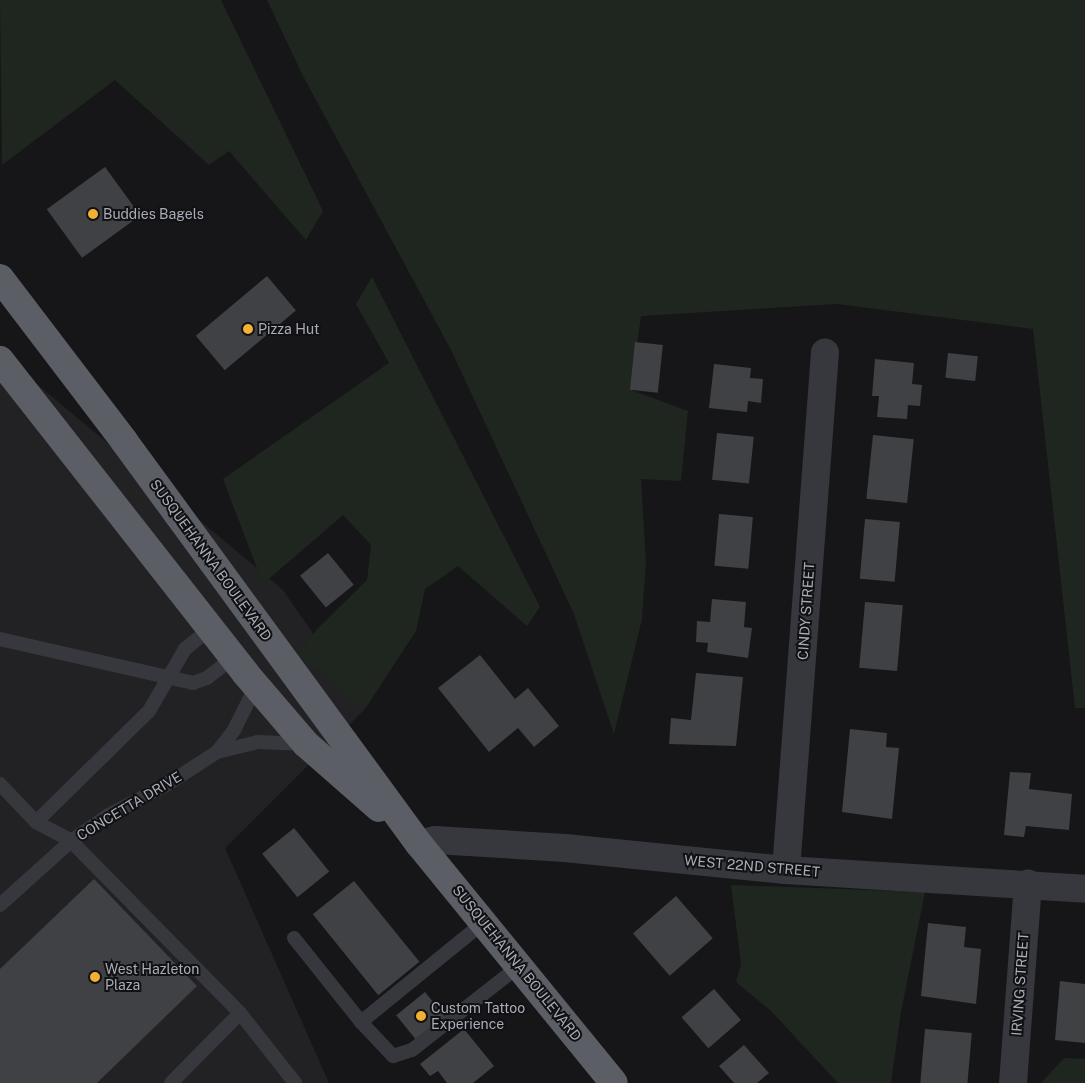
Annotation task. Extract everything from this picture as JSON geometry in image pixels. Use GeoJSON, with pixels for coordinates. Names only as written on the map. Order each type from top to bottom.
{"type":"FeatureCollection","features":[{"type":"Feature","properties":{"kind":"highway","name":"SUSQUEHANNA BOULEVARD"},"geometry":{"type":"LineString","coordinates":[[0,278],[124,441],[419,844],[614,1083]]}},
{"type":"Feature","properties":{"kind":"highway","name":"SUSQUEHANNA BOULEVARD"},"geometry":{"type":"LineString","coordinates":[[0,360],[233,658],[306,744],[419,844]]}},
{"type":"Feature","properties":{"kind":"street","name":"CINDY STREET"},"geometry":{"type":"LineString","coordinates":[[786,870],[825,352]]}},
{"type":"Feature","properties":{"kind":"street","name":"WEST 22ND STREET"},"geometry":{"type":"LineString","coordinates":[[419,844],[434,840],[565,848],[786,870],[1085,889]]}},
{"type":"Feature","properties":{"kind":"street","name":"IRVING STREET"},"geometry":{"type":"LineString","coordinates":[[1013,1083],[1028,884]]}},
{"type":"Feature","properties":{"kind":"lane"},"geometry":{"type":"LineString","coordinates":[[36,822],[149,711],[185,649],[210,629]]}},
{"type":"Feature","properties":{"kind":"lane"},"geometry":{"type":"LineString","coordinates":[[0,639],[169,675],[193,683],[207,678],[233,658]]}},
{"type":"Feature","properties":{"kind":"lane","name":"CONCETTA DRIVE"},"geometry":{"type":"LineString","coordinates":[[217,752],[234,730],[256,686]]}},
{"type":"Feature","properties":{"kind":"lane","name":"CONCETTA DRIVE"},"geometry":{"type":"LineString","coordinates":[[0,905],[71,841],[107,816],[166,785],[217,752],[258,742],[306,744]]}},
{"type":"Feature","properties":{"kind":"lane"},"geometry":{"type":"LineString","coordinates":[[0,784],[36,822],[71,841],[240,1013],[295,1083]]}},
{"type":"Feature","properties":{"kind":"lane"},"geometry":{"type":"LineString","coordinates":[[362,1022],[483,923]]}},
{"type":"Feature","properties":{"kind":"lane"},"geometry":{"type":"LineString","coordinates":[[294,938],[362,1022],[393,1056],[412,1050],[519,966]]}},
{"type":"Feature","properties":{"kind":"lane"},"geometry":{"type":"LineString","coordinates":[[177,1081],[240,1013]]}},
{"type":"Feature","properties":{"kind":"shaded area"},"geometry":{"type":"Polygon","coordinates":[[[0,0],[221,0],[323,211],[306,240],[229,151],[209,165],[115,80],[2,165],[0,0]]]}},
{"type":"Feature","properties":{"kind":"shaded area"},"geometry":{"type":"Polygon","coordinates":[[[267,0],[1085,0],[1085,708],[1075,708],[1033,329],[837,304],[641,316],[631,390],[688,411],[681,481],[641,479],[646,562],[642,619],[614,734],[574,614],[451,350],[303,76],[267,0]]]}},
{"type":"Feature","properties":{"kind":"shaded area"},"geometry":{"type":"Polygon","coordinates":[[[372,277],[540,607],[527,626],[458,566],[425,589],[416,631],[365,709],[299,655],[317,629],[367,580],[371,545],[343,515],[263,584],[223,479],[389,363],[356,304],[372,277]]]}},
{"type":"Feature","properties":{"kind":"shaded area"},"geometry":{"type":"Polygon","coordinates":[[[0,353],[283,590],[365,709],[225,848],[329,1083],[0,1083],[0,353]]]}},
{"type":"Feature","properties":{"kind":"shaded area"},"geometry":{"type":"Polygon","coordinates":[[[731,885],[925,892],[901,1012],[891,1083],[838,1083],[771,1011],[736,982],[741,964],[731,885]]]}},
{"type":"Feature","properties":{"kind":"shaded area"},"geometry":{"type":"Polygon","coordinates":[[[1064,1058],[1085,1059],[1085,1083],[1041,1083],[1064,1058]]]}},
{"type":"Feature","properties":{"kind":"building"},"geometry":{"type":"Polygon","coordinates":[[[105,167],[140,216],[82,258],[47,209],[105,167]]]}},
{"type":"Feature","properties":{"kind":"building"},"geometry":{"type":"Polygon","coordinates":[[[267,276],[296,310],[225,370],[196,336],[267,276]]]}},
{"type":"Feature","properties":{"kind":"building"},"geometry":{"type":"Polygon","coordinates":[[[635,342],[663,345],[658,393],[630,390],[635,342]]]}},
{"type":"Feature","properties":{"kind":"building"},"geometry":{"type":"Polygon","coordinates":[[[948,353],[978,356],[975,381],[945,378],[948,353]]]}},
{"type":"Feature","properties":{"kind":"building"},"geometry":{"type":"Polygon","coordinates":[[[875,359],[914,363],[912,384],[922,385],[920,406],[908,405],[907,419],[877,417],[879,396],[872,396],[875,359]]]}},
{"type":"Feature","properties":{"kind":"building"},"geometry":{"type":"Polygon","coordinates":[[[714,364],[751,368],[750,378],[763,379],[761,403],[748,401],[747,412],[709,408],[714,364]]]}},
{"type":"Feature","properties":{"kind":"building"},"geometry":{"type":"Polygon","coordinates":[[[717,433],[754,437],[749,484],[712,480],[717,433]]]}},
{"type":"Feature","properties":{"kind":"building"},"geometry":{"type":"Polygon","coordinates":[[[873,435],[914,439],[907,503],[866,499],[873,435]]]}},
{"type":"Feature","properties":{"kind":"building"},"geometry":{"type":"Polygon","coordinates":[[[719,514],[753,517],[748,569],[714,566],[719,514]]]}},
{"type":"Feature","properties":{"kind":"building"},"geometry":{"type":"Polygon","coordinates":[[[865,519],[900,522],[895,582],[860,579],[865,519]]]}},
{"type":"Feature","properties":{"kind":"building"},"geometry":{"type":"Polygon","coordinates":[[[328,553],[354,585],[326,608],[300,576],[328,553]]]}},
{"type":"Feature","properties":{"kind":"building"},"geometry":{"type":"Polygon","coordinates":[[[712,599],[746,602],[744,627],[752,628],[748,658],[707,652],[708,643],[696,642],[697,621],[710,622],[712,599]]]}},
{"type":"Feature","properties":{"kind":"building"},"geometry":{"type":"Polygon","coordinates":[[[865,602],[903,605],[897,671],[859,668],[865,602]]]}},
{"type":"Feature","properties":{"kind":"building"},"geometry":{"type":"Polygon","coordinates":[[[480,655],[515,699],[528,688],[559,726],[534,747],[518,728],[489,752],[438,688],[480,655]]]}},
{"type":"Feature","properties":{"kind":"building"},"geometry":{"type":"Polygon","coordinates":[[[696,673],[743,677],[736,746],[669,744],[671,718],[691,720],[696,673]]]}},
{"type":"Feature","properties":{"kind":"building"},"geometry":{"type":"Polygon","coordinates":[[[850,729],[887,733],[886,747],[899,748],[892,819],[842,812],[850,729]]]}},
{"type":"Feature","properties":{"kind":"building"},"geometry":{"type":"Polygon","coordinates":[[[1010,772],[1031,773],[1029,789],[1072,794],[1069,830],[1026,826],[1024,837],[1004,835],[1010,772]]]}},
{"type":"Feature","properties":{"kind":"building"},"geometry":{"type":"Polygon","coordinates":[[[294,828],[329,872],[297,897],[262,854],[294,828]]]}},
{"type":"Feature","properties":{"kind":"building","name":"West Hazleton Plaza"},"geometry":{"type":"Polygon","coordinates":[[[94,879],[197,986],[97,1083],[0,1083],[0,969],[94,879]]]}},
{"type":"Feature","properties":{"kind":"building"},"geometry":{"type":"Polygon","coordinates":[[[354,881],[419,962],[378,995],[313,914],[354,881]]]}},
{"type":"Feature","properties":{"kind":"building"},"geometry":{"type":"Polygon","coordinates":[[[676,896],[713,938],[670,976],[633,933],[676,896]]]}},
{"type":"Feature","properties":{"kind":"building"},"geometry":{"type":"Polygon","coordinates":[[[928,923],[966,927],[964,947],[981,949],[976,1004],[921,996],[928,923]]]}},
{"type":"Feature","properties":{"kind":"building"},"geometry":{"type":"Polygon","coordinates":[[[1060,981],[1085,984],[1085,1043],[1055,1040],[1060,981]]]}},
{"type":"Feature","properties":{"kind":"building"},"geometry":{"type":"Polygon","coordinates":[[[714,989],[741,1020],[708,1048],[682,1017],[714,989]]]}},
{"type":"Feature","properties":{"kind":"building","name":"Custom Tattoo Experience"},"geometry":{"type":"Polygon","coordinates":[[[425,992],[446,1018],[417,1041],[396,1015],[425,992]]]}},
{"type":"Feature","properties":{"kind":"building"},"geometry":{"type":"Polygon","coordinates":[[[464,1029],[494,1066],[473,1083],[447,1083],[438,1071],[430,1076],[420,1064],[464,1029]]]}},
{"type":"Feature","properties":{"kind":"building"},"geometry":{"type":"Polygon","coordinates":[[[925,1029],[972,1033],[967,1083],[920,1083],[925,1029]]]}},
{"type":"Feature","properties":{"kind":"building"},"geometry":{"type":"Polygon","coordinates":[[[744,1045],[769,1073],[757,1083],[734,1083],[719,1066],[744,1045]]]}},
{"type":"Feature","properties":{"kind":"place","name":"Buddies Bagels"},"geometry":{"type":"Point","coordinates":[93,214]}},
{"type":"Feature","properties":{"kind":"place","name":"Pizza Hut"},"geometry":{"type":"Point","coordinates":[248,329]}},
{"type":"Feature","properties":{"kind":"place","name":"West Hazleton Plaza"},"geometry":{"type":"Point","coordinates":[95,977]}},
{"type":"Feature","properties":{"kind":"place","name":"Custom Tattoo Experience"},"geometry":{"type":"Point","coordinates":[421,1016]}}]}
